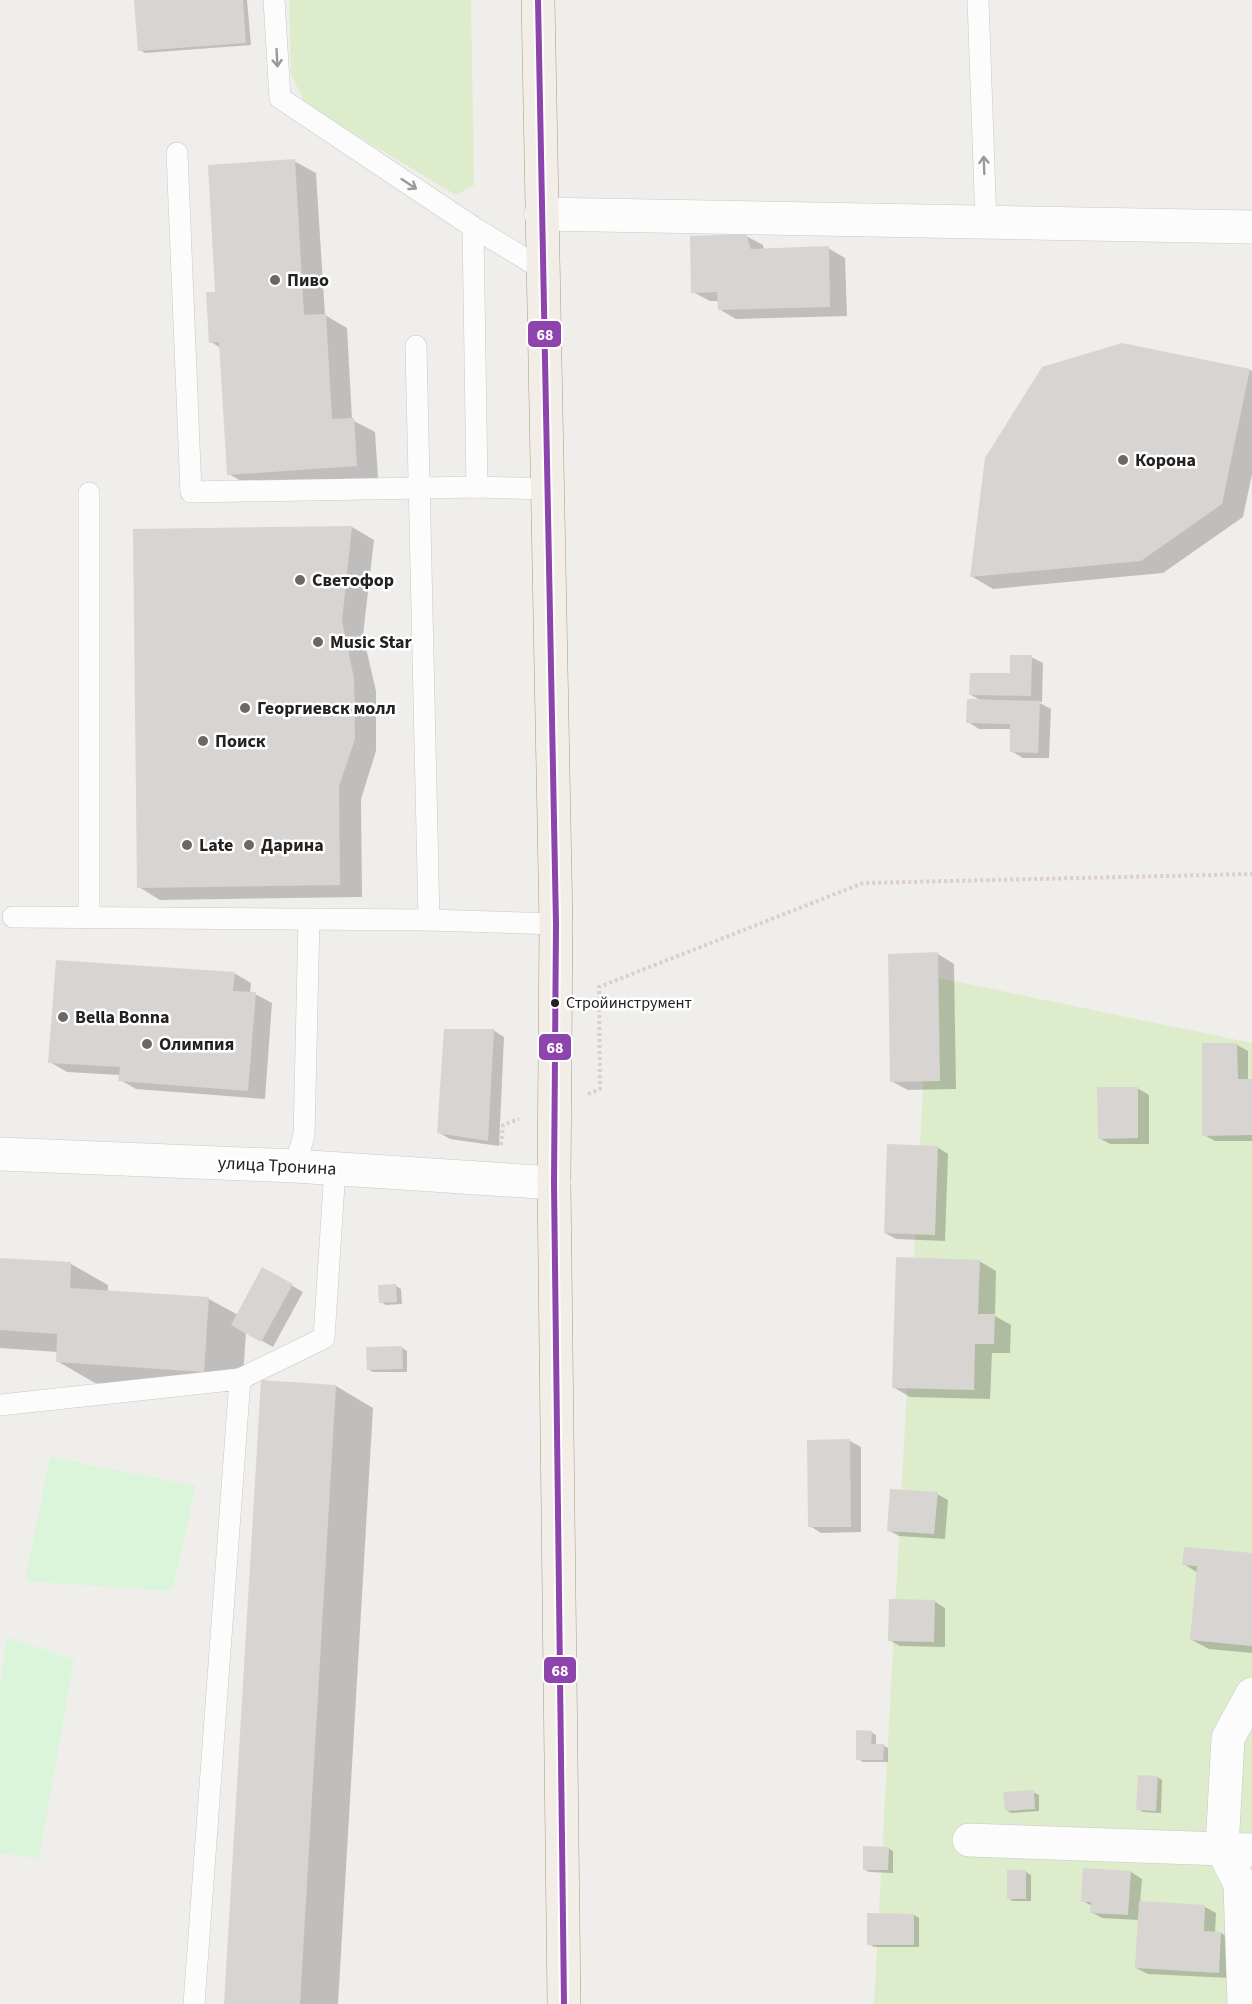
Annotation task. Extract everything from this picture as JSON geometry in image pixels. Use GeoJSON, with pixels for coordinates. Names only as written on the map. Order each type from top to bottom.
{"type":"FeatureCollection","features":[{"type":"Feature","properties":{"kind":"main road"},"geometry":{"type":"LineString","coordinates":[[538,0],[556,924],[554,1183],[564,2004]]}},
{"type":"Feature","properties":{"kind":"street"},"geometry":{"type":"LineString","coordinates":[[541,214],[1252,227]]}},
{"type":"Feature","properties":{"kind":"street","name":"улица Тронина"},"geometry":{"type":"LineString","coordinates":[[0,1154],[295,1166],[554,1183]]}},
{"type":"Feature","properties":{"kind":"street"},"geometry":{"type":"LineString","coordinates":[[1244,2004],[1240,1884],[1228,1737],[1252,1694]]}},
{"type":"Feature","properties":{"kind":"street"},"geometry":{"type":"LineString","coordinates":[[969,1840],[1237,1849]]}},
{"type":"Feature","properties":{"kind":"lane"},"geometry":{"type":"LineString","coordinates":[[274,0],[280,98],[473,227],[542,269]]}},
{"type":"Feature","properties":{"kind":"lane"},"geometry":{"type":"LineString","coordinates":[[978,0],[986,223]]}},
{"type":"Feature","properties":{"kind":"lane"},"geometry":{"type":"LineString","coordinates":[[177,153],[191,492],[477,487],[548,489]]}},
{"type":"Feature","properties":{"kind":"lane"},"geometry":{"type":"LineString","coordinates":[[473,227],[477,487]]}},
{"type":"Feature","properties":{"kind":"lane"},"geometry":{"type":"LineString","coordinates":[[416,346],[429,920]]}},
{"type":"Feature","properties":{"kind":"lane"},"geometry":{"type":"LineString","coordinates":[[89,493],[89,918]]}},
{"type":"Feature","properties":{"kind":"lane"},"geometry":{"type":"LineString","coordinates":[[13,917],[429,920],[556,924]]}},
{"type":"Feature","properties":{"kind":"lane"},"geometry":{"type":"LineString","coordinates":[[295,1166],[304,1136],[309,919]]}},
{"type":"Feature","properties":{"kind":"lane"},"geometry":{"type":"LineString","coordinates":[[0,1405],[240,1379],[324,1338],[335,1169]]}},
{"type":"Feature","properties":{"kind":"lane"},"geometry":{"type":"LineString","coordinates":[[194,2004],[240,1379]]}},
{"type":"Feature","properties":{"kind":"path"},"geometry":{"type":"LineString","coordinates":[[490,1144],[501,1145],[503,1125],[600,1089],[599,987],[863,883],[1252,874]]}},
{"type":"Feature","properties":{"kind":"green space"},"geometry":{"type":"Polygon","coordinates":[[[289,0],[471,0],[474,185],[456,195],[306,105],[291,74],[289,0]]]}},
{"type":"Feature","properties":{"kind":"green space"},"geometry":{"type":"Polygon","coordinates":[[[929,976],[1252,1043],[1252,2004],[874,2004],[929,976]]]}},
{"type":"Feature","properties":{"kind":"green space"},"geometry":{"type":"Polygon","coordinates":[[[50,1457],[196,1486],[172,1591],[25,1581],[50,1457]]]}},
{"type":"Feature","properties":{"kind":"green space"},"geometry":{"type":"Polygon","coordinates":[[[7,1637],[74,1660],[39,1859],[0,1853],[0,1683],[7,1637]]]}},
{"type":"Feature","properties":{"kind":"building"},"geometry":{"type":"Polygon","coordinates":[[[134,0],[243,0],[246,43],[138,51],[134,0]]]}},
{"type":"Feature","properties":{"kind":"building"},"geometry":{"type":"Polygon","coordinates":[[[295,159],[304,315],[326,314],[332,419],[354,418],[357,466],[227,475],[219,342],[209,343],[206,292],[215,292],[208,165],[295,159]]]}},
{"type":"Feature","properties":{"kind":"building"},"geometry":{"type":"Polygon","coordinates":[[[746,234],[751,249],[829,246],[830,307],[718,310],[717,292],[691,293],[690,236],[746,234]]]}},
{"type":"Feature","properties":{"kind":"building"},"geometry":{"type":"Polygon","coordinates":[[[1122,343],[1250,369],[1222,504],[1141,561],[970,577],[985,458],[1042,367],[1122,343]]]}},
{"type":"Feature","properties":{"kind":"building","name":"Георгиевск молл"},"geometry":{"type":"Polygon","coordinates":[[[352,526],[342,621],[354,678],[355,739],[339,786],[340,885],[137,888],[133,529],[352,526]]]}},
{"type":"Feature","properties":{"kind":"building"},"geometry":{"type":"Polygon","coordinates":[[[1010,655],[1032,655],[1031,696],[969,695],[970,673],[1010,673],[1010,655]]]}},
{"type":"Feature","properties":{"kind":"building"},"geometry":{"type":"Polygon","coordinates":[[[967,699],[1040,701],[1038,753],[1010,752],[1010,724],[966,723],[967,699]]]}},
{"type":"Feature","properties":{"kind":"building"},"geometry":{"type":"Polygon","coordinates":[[[938,952],[940,1081],[890,1082],[888,954],[938,952]]]}},
{"type":"Feature","properties":{"kind":"building"},"geometry":{"type":"Polygon","coordinates":[[[56,960],[235,972],[233,991],[256,992],[248,1091],[118,1081],[120,1067],[48,1063],[56,960]]]}},
{"type":"Feature","properties":{"kind":"building"},"geometry":{"type":"Polygon","coordinates":[[[444,1029],[494,1029],[488,1141],[437,1133],[444,1029]]]}},
{"type":"Feature","properties":{"kind":"building"},"geometry":{"type":"Polygon","coordinates":[[[1202,1043],[1237,1043],[1238,1079],[1252,1079],[1252,1135],[1202,1136],[1202,1043]]]}},
{"type":"Feature","properties":{"kind":"building"},"geometry":{"type":"Polygon","coordinates":[[[1097,1087],[1138,1087],[1138,1138],[1098,1139],[1097,1087]]]}},
{"type":"Feature","properties":{"kind":"building"},"geometry":{"type":"Polygon","coordinates":[[[887,1144],[938,1146],[935,1235],[884,1233],[887,1144]]]}},
{"type":"Feature","properties":{"kind":"building"},"geometry":{"type":"Polygon","coordinates":[[[896,1257],[980,1260],[978,1314],[995,1314],[994,1344],[975,1344],[974,1390],[892,1388],[896,1257]]]}},
{"type":"Feature","properties":{"kind":"building"},"geometry":{"type":"Polygon","coordinates":[[[0,1258],[71,1262],[70,1288],[209,1297],[204,1372],[56,1362],[57,1334],[0,1330],[0,1258]]]}},
{"type":"Feature","properties":{"kind":"building"},"geometry":{"type":"Polygon","coordinates":[[[262,1267],[293,1284],[261,1342],[231,1325],[262,1267]]]}},
{"type":"Feature","properties":{"kind":"building"},"geometry":{"type":"Polygon","coordinates":[[[396,1284],[397,1302],[379,1303],[378,1285],[396,1284]]]}},
{"type":"Feature","properties":{"kind":"building"},"geometry":{"type":"Polygon","coordinates":[[[402,1346],[403,1369],[367,1370],[366,1347],[402,1346]]]}},
{"type":"Feature","properties":{"kind":"building"},"geometry":{"type":"Polygon","coordinates":[[[261,1380],[336,1385],[300,2004],[224,2004],[261,1380]]]}},
{"type":"Feature","properties":{"kind":"building"},"geometry":{"type":"Polygon","coordinates":[[[850,1439],[851,1527],[808,1527],[807,1440],[850,1439]]]}},
{"type":"Feature","properties":{"kind":"building"},"geometry":{"type":"Polygon","coordinates":[[[890,1489],[938,1492],[934,1534],[887,1531],[890,1489]]]}},
{"type":"Feature","properties":{"kind":"building"},"geometry":{"type":"Polygon","coordinates":[[[1184,1547],[1252,1553],[1252,1646],[1190,1640],[1197,1566],[1182,1565],[1184,1547]]]}},
{"type":"Feature","properties":{"kind":"building"},"geometry":{"type":"Polygon","coordinates":[[[889,1599],[935,1600],[934,1642],[888,1641],[889,1599]]]}},
{"type":"Feature","properties":{"kind":"building"},"geometry":{"type":"Polygon","coordinates":[[[856,1730],[872,1731],[871,1744],[884,1744],[883,1760],[856,1760],[856,1730]]]}},
{"type":"Feature","properties":{"kind":"building"},"geometry":{"type":"Polygon","coordinates":[[[1138,1775],[1158,1776],[1156,1811],[1136,1810],[1138,1775]]]}},
{"type":"Feature","properties":{"kind":"building"},"geometry":{"type":"Polygon","coordinates":[[[1034,1790],[1035,1809],[1005,1811],[1003,1792],[1034,1790]]]}},
{"type":"Feature","properties":{"kind":"building"},"geometry":{"type":"Polygon","coordinates":[[[863,1846],[889,1847],[888,1870],[863,1870],[863,1846]]]}},
{"type":"Feature","properties":{"kind":"building"},"geometry":{"type":"Polygon","coordinates":[[[1083,1868],[1131,1871],[1128,1915],[1090,1913],[1091,1902],[1081,1902],[1083,1868]]]}},
{"type":"Feature","properties":{"kind":"building"},"geometry":{"type":"Polygon","coordinates":[[[1007,1870],[1026,1870],[1026,1899],[1007,1899],[1007,1870]]]}},
{"type":"Feature","properties":{"kind":"building"},"geometry":{"type":"Polygon","coordinates":[[[1139,1901],[1205,1905],[1204,1931],[1221,1932],[1219,1973],[1135,1968],[1139,1901]]]}},
{"type":"Feature","properties":{"kind":"building"},"geometry":{"type":"Polygon","coordinates":[[[867,1913],[914,1914],[914,1945],[867,1945],[867,1913]]]}},
{"type":"Feature","properties":{"kind":"transit line","name":"68"},"geometry":{"type":"LineString","coordinates":[[538,0],[556,924],[554,1183],[564,2004]]}},
{"type":"Feature","properties":{"kind":"place","name":"Пиво"},"geometry":{"type":"Point","coordinates":[275,280]}},
{"type":"Feature","properties":{"kind":"place","name":"Корона"},"geometry":{"type":"Point","coordinates":[1123,460]}},
{"type":"Feature","properties":{"kind":"place","name":"Светофор"},"geometry":{"type":"Point","coordinates":[300,580]}},
{"type":"Feature","properties":{"kind":"place","name":"Music Star"},"geometry":{"type":"Point","coordinates":[318,642]}},
{"type":"Feature","properties":{"kind":"place","name":"Георгиевск молл"},"geometry":{"type":"Point","coordinates":[245,708]}},
{"type":"Feature","properties":{"kind":"place","name":"Поиск"},"geometry":{"type":"Point","coordinates":[203,741]}},
{"type":"Feature","properties":{"kind":"place","name":"Late"},"geometry":{"type":"Point","coordinates":[187,845]}},
{"type":"Feature","properties":{"kind":"place","name":"Дарина"},"geometry":{"type":"Point","coordinates":[249,845]}},
{"type":"Feature","properties":{"kind":"place","name":"Стройинструмент"},"geometry":{"type":"Point","coordinates":[555,1003]}},
{"type":"Feature","properties":{"kind":"place","name":"Bella Bonna"},"geometry":{"type":"Point","coordinates":[63,1017]}},
{"type":"Feature","properties":{"kind":"place","name":"Олимпия"},"geometry":{"type":"Point","coordinates":[147,1044]}}]}
